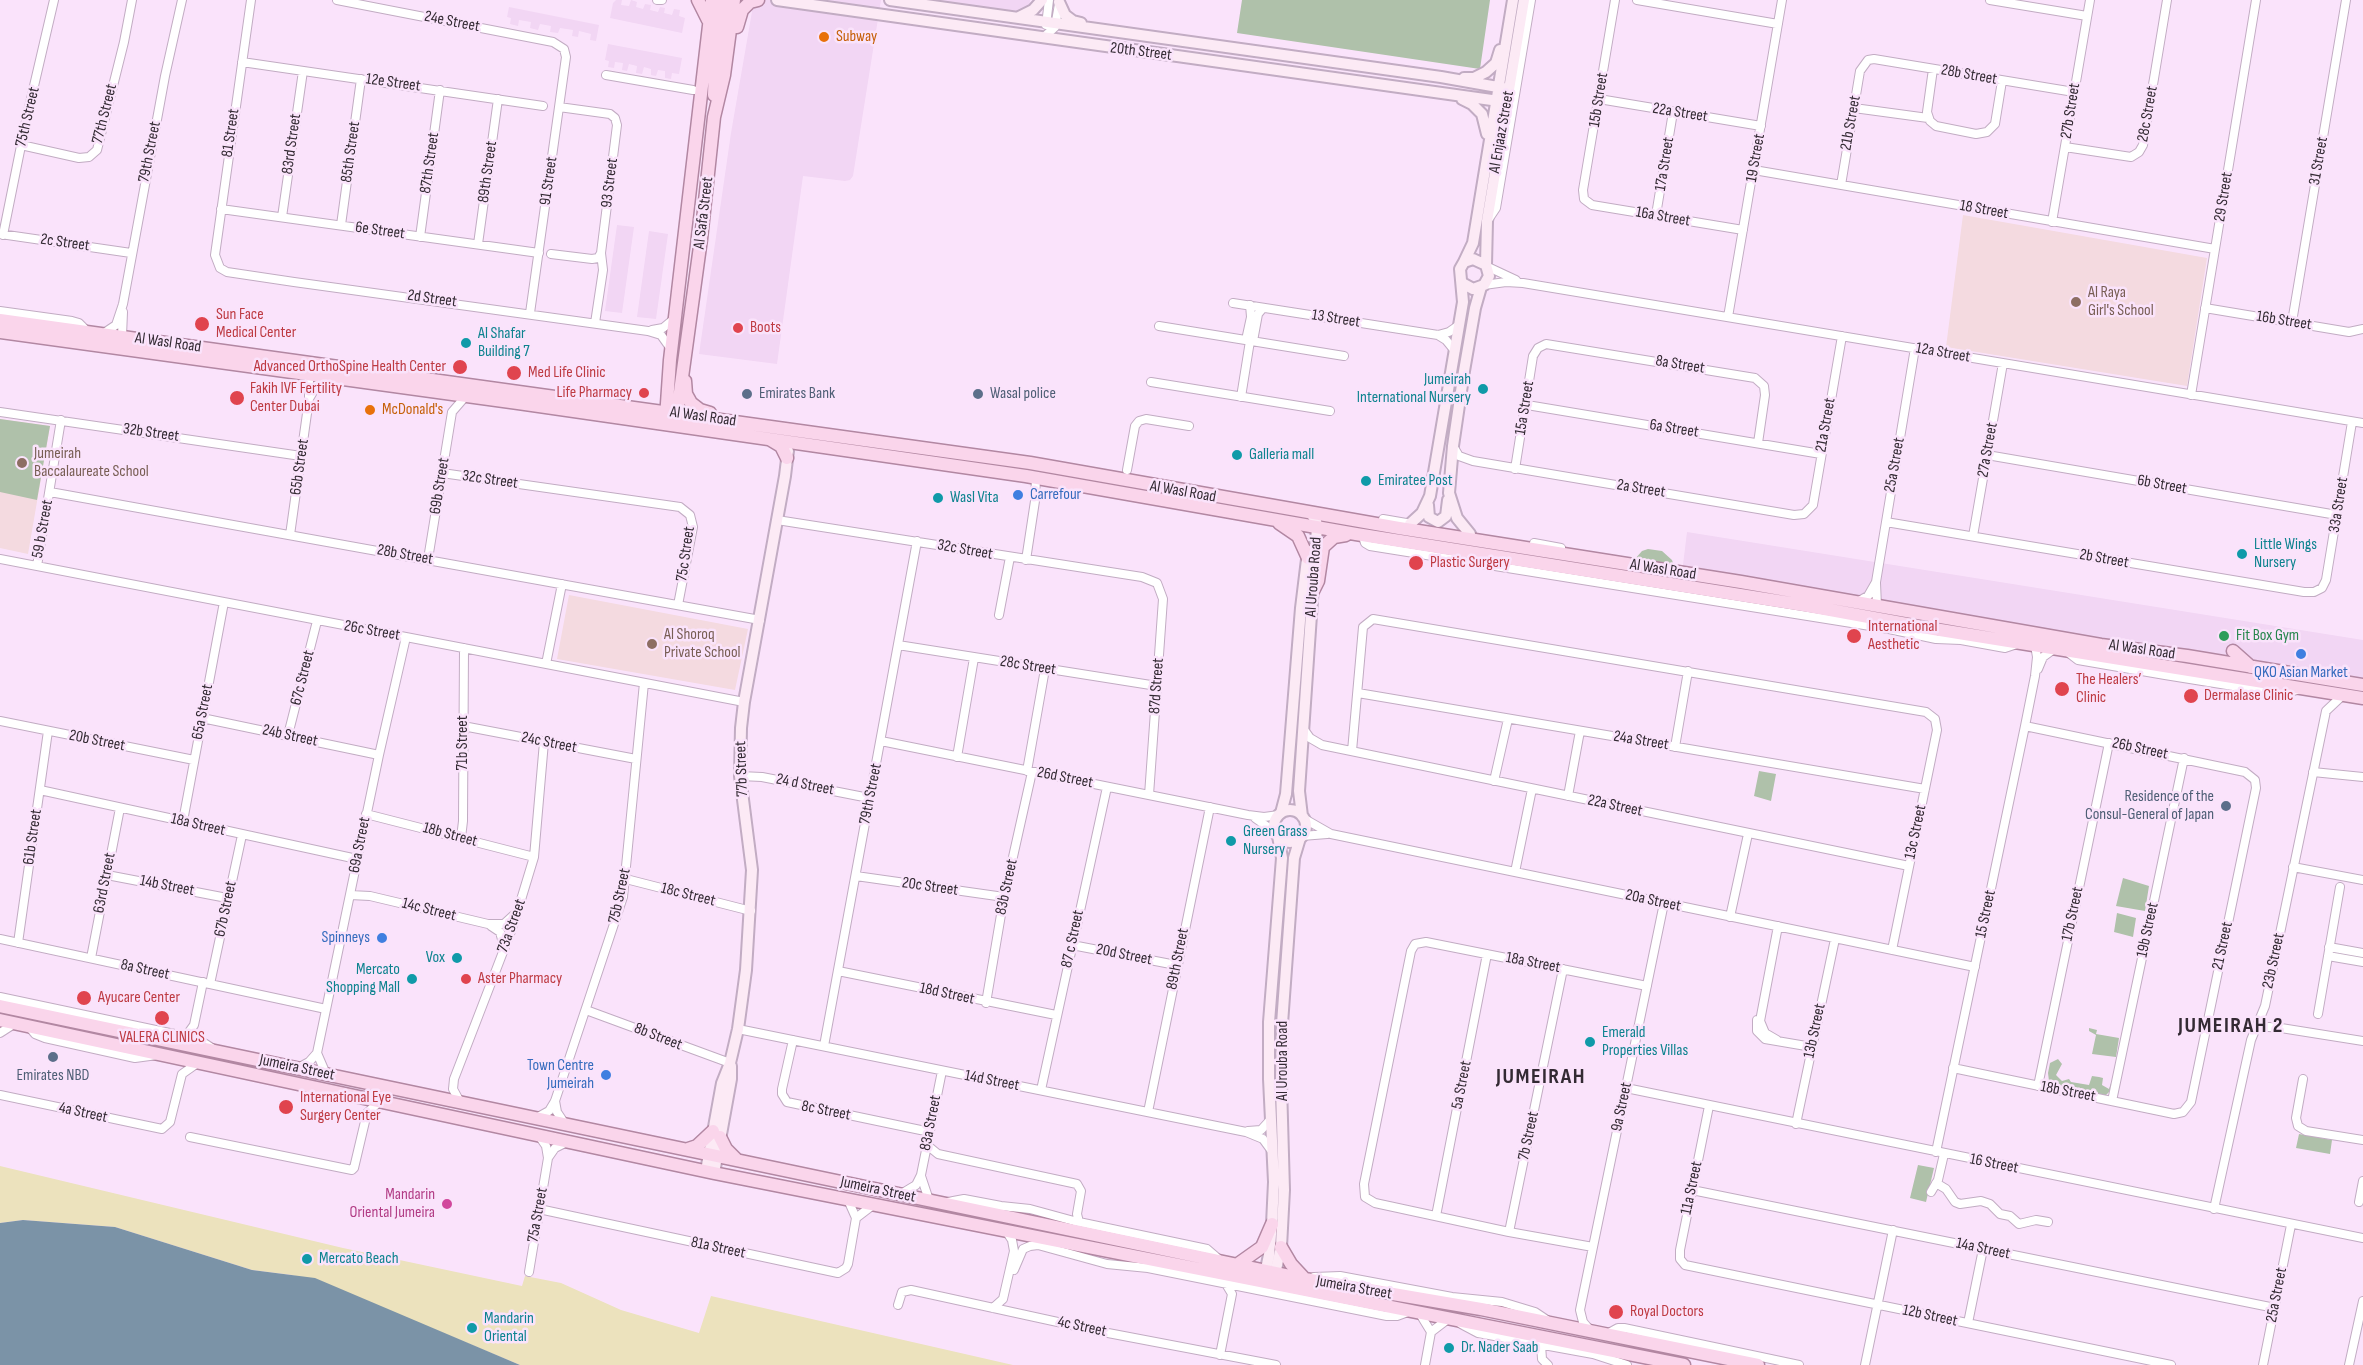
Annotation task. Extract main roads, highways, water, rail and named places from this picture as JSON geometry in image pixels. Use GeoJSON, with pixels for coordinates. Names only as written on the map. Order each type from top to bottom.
{"type":"FeatureCollection","features":[{"type":"Feature","properties":{"kind":"main road"},"geometry":{"type":"LineString","coordinates":[[698,0],[709,24]]}},
{"type":"Feature","properties":{"kind":"main road"},"geometry":{"type":"LineString","coordinates":[[724,75],[732,56],[740,14],[745,6],[758,0]]}},
{"type":"Feature","properties":{"kind":"main road"},"geometry":{"type":"LineString","coordinates":[[714,117],[720,1]]}},
{"type":"Feature","properties":{"kind":"main road","name":"Al Safa Street"},"geometry":{"type":"LineString","coordinates":[[670,419],[670,355],[709,24],[720,1]]}},
{"type":"Feature","properties":{"kind":"main road","name":"Al Safa Street"},"geometry":{"type":"LineString","coordinates":[[670,419],[683,357],[701,239],[714,117],[724,75],[720,1]]}},
{"type":"Feature","properties":{"kind":"main road","name":"Al Wasl Road"},"geometry":{"type":"LineString","coordinates":[[0,320],[328,378],[567,410],[737,422],[1016,462],[1236,501],[1315,520],[1359,534],[1658,586],[1803,605],[1934,629],[2363,698]]}},
{"type":"Feature","properties":{"kind":"main road","name":"Al Wasl Road"},"geometry":{"type":"LineString","coordinates":[[0,332],[87,337],[102,334],[122,336],[634,408],[670,419],[770,440],[1036,478],[1273,519],[1315,520],[1790,587],[1855,602],[2101,645],[2359,683]]}},
{"type":"Feature","properties":{"kind":"main road"},"geometry":{"type":"LineString","coordinates":[[87,337],[96,341],[118,343],[122,340],[122,336]]}},
{"type":"Feature","properties":{"kind":"main road"},"geometry":{"type":"LineString","coordinates":[[634,408],[651,405],[659,399],[670,355]]}},
{"type":"Feature","properties":{"kind":"main road"},"geometry":{"type":"LineString","coordinates":[[683,357],[686,366],[685,389],[693,405],[700,410],[737,422]]}},
{"type":"Feature","properties":{"kind":"main road"},"geometry":{"type":"LineString","coordinates":[[309,375],[315,369],[397,379],[424,379]]}},
{"type":"Feature","properties":{"kind":"main road"},"geometry":{"type":"LineString","coordinates":[[770,440],[781,446],[787,458]]}},
{"type":"Feature","properties":{"kind":"main road"},"geometry":{"type":"LineString","coordinates":[[884,457],[906,453],[1009,467],[1016,462]]}},
{"type":"Feature","properties":{"kind":"main road"},"geometry":{"type":"LineString","coordinates":[[1036,478],[1038,473],[1043,472],[1154,491],[1169,489]]}},
{"type":"Feature","properties":{"kind":"main road"},"geometry":{"type":"LineString","coordinates":[[1273,519],[1295,533],[1303,544],[1308,558]]}},
{"type":"Feature","properties":{"kind":"main road"},"geometry":{"type":"LineString","coordinates":[[1313,591],[1318,580],[1321,552],[1326,543],[1339,535],[1359,534]]}},
{"type":"Feature","properties":{"kind":"main road"},"geometry":{"type":"LineString","coordinates":[[1693,575],[1711,566]]}},
{"type":"Feature","properties":{"kind":"main road"},"geometry":{"type":"LineString","coordinates":[[1803,605],[1817,603],[1868,611],[1877,606]]}},
{"type":"Feature","properties":{"kind":"main road"},"geometry":{"type":"LineString","coordinates":[[2035,645],[2047,639],[2101,645]]}},
{"type":"Feature","properties":{"kind":"main road"},"geometry":{"type":"LineString","coordinates":[[2233,651],[2252,668]]}},
{"type":"Feature","properties":{"kind":"main road","name":"Jumeira Street"},"geometry":{"type":"LineString","coordinates":[[0,1006],[1238,1264],[1269,1277],[1414,1313],[1630,1360],[1684,1365]]}},
{"type":"Feature","properties":{"kind":"main road"},"geometry":{"type":"LineString","coordinates":[[0,1012],[37,1020],[51,1017]]}},
{"type":"Feature","properties":{"kind":"main road","name":"Jumeira Street"},"geometry":{"type":"LineString","coordinates":[[0,1020],[538,1136],[1034,1237],[1068,1248],[1269,1277],[1305,1279],[1607,1334],[1758,1365]]}},
{"type":"Feature","properties":{"kind":"main road"},"geometry":{"type":"LineString","coordinates":[[688,1149],[716,1134],[736,1160]]}},
{"type":"Feature","properties":{"kind":"main road"},"geometry":{"type":"LineString","coordinates":[[1238,1264],[1262,1247],[1272,1224]]}},
{"type":"Feature","properties":{"kind":"main road"},"geometry":{"type":"LineString","coordinates":[[1281,1247],[1291,1264],[1305,1279]]}},
{"type":"Feature","properties":{"kind":"main road"},"geometry":{"type":"LineString","coordinates":[[1630,1360],[1634,1349],[1637,1348],[1684,1358],[1691,1358],[1697,1353]]}},
{"type":"Feature","properties":{"kind":"water"},"geometry":{"type":"Polygon","coordinates":[[[23,1220],[115,1227],[252,1270],[315,1278],[520,1365],[0,1365],[0,1223],[23,1220]]]}},
{"type":"Feature","properties":{"kind":"place","name":"Subway"},"geometry":{"type":"Point","coordinates":[824,37]}},
{"type":"Feature","properties":{"kind":"place","name":"Al Raya Girl's School"},"geometry":{"type":"Point","coordinates":[2076,302]}},
{"type":"Feature","properties":{"kind":"place","name":"Sun Face Medical Center"},"geometry":{"type":"Point","coordinates":[202,324]}},
{"type":"Feature","properties":{"kind":"place","name":"Boots"},"geometry":{"type":"Point","coordinates":[738,328]}},
{"type":"Feature","properties":{"kind":"place","name":"Al Shafar Building 7"},"geometry":{"type":"Point","coordinates":[466,343]}},
{"type":"Feature","properties":{"kind":"place","name":"Advanced OrthoSpine Health Center"},"geometry":{"type":"Point","coordinates":[460,367]}},
{"type":"Feature","properties":{"kind":"place","name":"Med Life Clinic"},"geometry":{"type":"Point","coordinates":[514,373]}},
{"type":"Feature","properties":{"kind":"place","name":"Jumeirah International Nursery"},"geometry":{"type":"Point","coordinates":[1483,389]}},
{"type":"Feature","properties":{"kind":"place","name":"Life Pharmacy"},"geometry":{"type":"Point","coordinates":[644,393]}},
{"type":"Feature","properties":{"kind":"place","name":"Emirates Bank"},"geometry":{"type":"Point","coordinates":[747,394]}},
{"type":"Feature","properties":{"kind":"place","name":"Wasal police"},"geometry":{"type":"Point","coordinates":[978,394]}},
{"type":"Feature","properties":{"kind":"place","name":"Fakih IVF Fertility Center Dubai"},"geometry":{"type":"Point","coordinates":[237,398]}},
{"type":"Feature","properties":{"kind":"place","name":"McDonald's"},"geometry":{"type":"Point","coordinates":[370,410]}},
{"type":"Feature","properties":{"kind":"place","name":"Galleria mall"},"geometry":{"type":"Point","coordinates":[1237,455]}},
{"type":"Feature","properties":{"kind":"place","name":"Jumeirah Baccalaureate School"},"geometry":{"type":"Point","coordinates":[22,463]}},
{"type":"Feature","properties":{"kind":"place","name":"Emiratee Post"},"geometry":{"type":"Point","coordinates":[1366,481]}},
{"type":"Feature","properties":{"kind":"place","name":"Carrefour"},"geometry":{"type":"Point","coordinates":[1018,495]}},
{"type":"Feature","properties":{"kind":"place","name":"Wasl Vita"},"geometry":{"type":"Point","coordinates":[938,498]}},
{"type":"Feature","properties":{"kind":"place","name":"Little Wings Nursery"},"geometry":{"type":"Point","coordinates":[2242,554]}},
{"type":"Feature","properties":{"kind":"place","name":"Plastic Surgery"},"geometry":{"type":"Point","coordinates":[1416,563]}},
{"type":"Feature","properties":{"kind":"place","name":"International Aesthetic"},"geometry":{"type":"Point","coordinates":[1854,636]}},
{"type":"Feature","properties":{"kind":"place","name":"Fit Box Gym"},"geometry":{"type":"Point","coordinates":[2224,636]}},
{"type":"Feature","properties":{"kind":"place","name":"Al Shoroq Private School"},"geometry":{"type":"Point","coordinates":[652,644]}},
{"type":"Feature","properties":{"kind":"place","name":"QKO Asian Market"},"geometry":{"type":"Point","coordinates":[2301,654]}},
{"type":"Feature","properties":{"kind":"place","name":"The Healers’ Clinic"},"geometry":{"type":"Point","coordinates":[2062,689]}},
{"type":"Feature","properties":{"kind":"place","name":"Dermalase Clinic"},"geometry":{"type":"Point","coordinates":[2191,696]}},
{"type":"Feature","properties":{"kind":"place","name":"Residence of the Consul-General of Japan"},"geometry":{"type":"Point","coordinates":[2226,806]}},
{"type":"Feature","properties":{"kind":"place","name":"Green Grass Nursery"},"geometry":{"type":"Point","coordinates":[1231,841]}},
{"type":"Feature","properties":{"kind":"place","name":"Spinneys"},"geometry":{"type":"Point","coordinates":[382,938]}},
{"type":"Feature","properties":{"kind":"place","name":"Vox"},"geometry":{"type":"Point","coordinates":[457,958]}},
{"type":"Feature","properties":{"kind":"place","name":"Mercato Shopping Mall"},"geometry":{"type":"Point","coordinates":[412,979]}},
{"type":"Feature","properties":{"kind":"place","name":"Aster Pharmacy"},"geometry":{"type":"Point","coordinates":[466,979]}},
{"type":"Feature","properties":{"kind":"place","name":"Ayucare Center"},"geometry":{"type":"Point","coordinates":[84,998]}},
{"type":"Feature","properties":{"kind":"place","name":"VALERA CLINICS"},"geometry":{"type":"Point","coordinates":[162,1018]}},
{"type":"Feature","properties":{"kind":"place","name":"Emerald Properties Villas"},"geometry":{"type":"Point","coordinates":[1590,1042]}},
{"type":"Feature","properties":{"kind":"place","name":"Emirates NBD"},"geometry":{"type":"Point","coordinates":[53,1057]}},
{"type":"Feature","properties":{"kind":"place","name":"Town Centre Jumeirah"},"geometry":{"type":"Point","coordinates":[606,1075]}},
{"type":"Feature","properties":{"kind":"place","name":"International Eye Surgery Center"},"geometry":{"type":"Point","coordinates":[286,1107]}},
{"type":"Feature","properties":{"kind":"place","name":"Mandarin Oriental Jumeira"},"geometry":{"type":"Point","coordinates":[447,1204]}},
{"type":"Feature","properties":{"kind":"place","name":"Mercato Beach"},"geometry":{"type":"Point","coordinates":[307,1259]}},
{"type":"Feature","properties":{"kind":"place","name":"Royal Doctors"},"geometry":{"type":"Point","coordinates":[1616,1312]}},
{"type":"Feature","properties":{"kind":"place","name":"Mandarin Oriental"},"geometry":{"type":"Point","coordinates":[472,1328]}},
{"type":"Feature","properties":{"kind":"place","name":"Dr. Nader Saab"},"geometry":{"type":"Point","coordinates":[1449,1348]}},
{"type":"Feature","properties":{"kind":"district","name":"JUMEIRAH 2"},"geometry":{"type":"Point","coordinates":[2231,1026]}},
{"type":"Feature","properties":{"kind":"district","name":"JUMEIRAH"},"geometry":{"type":"Point","coordinates":[1541,1077]}}]}
